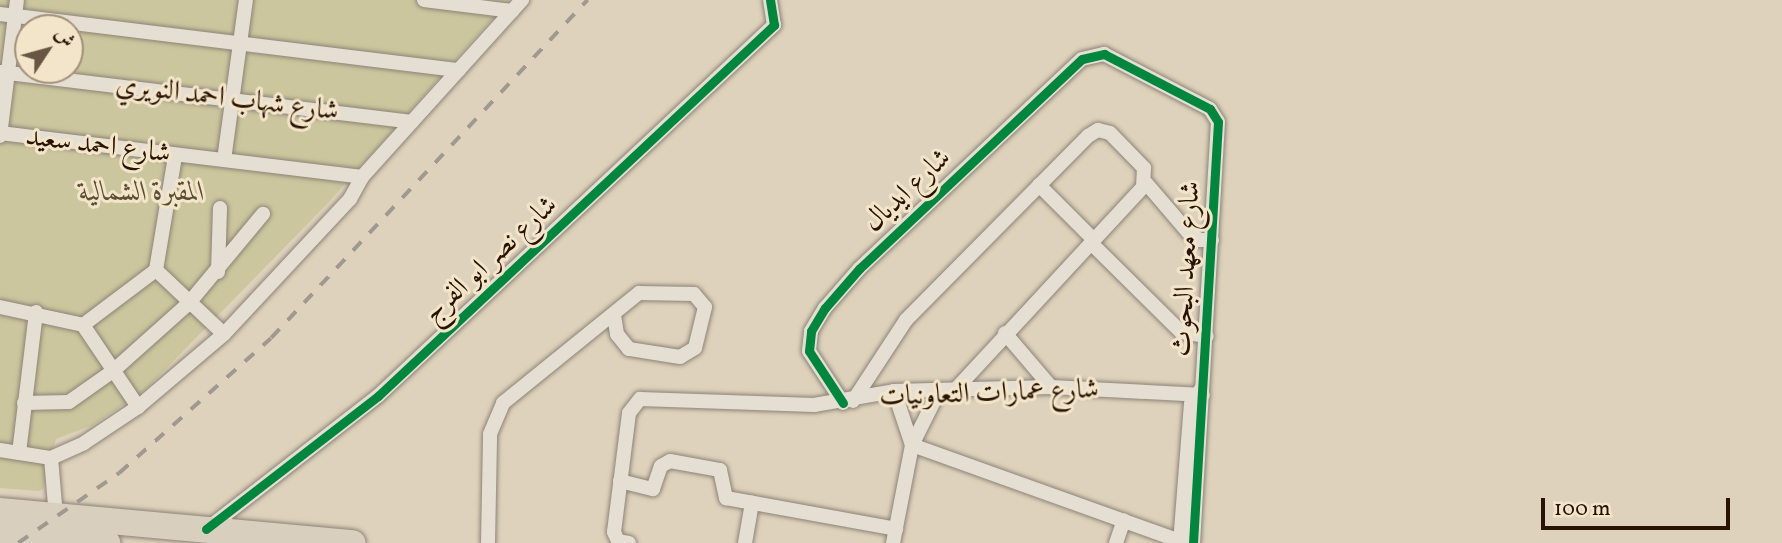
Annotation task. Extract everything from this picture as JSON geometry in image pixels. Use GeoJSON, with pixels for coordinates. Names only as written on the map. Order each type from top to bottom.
{"type":"FeatureCollection","features":[{"type":"Feature","properties":{"kind":"highway"},"geometry":{"type":"LineString","coordinates":[[0,511],[54,533],[107,543]]}},
{"type":"Feature","properties":{"kind":"highway"},"geometry":{"type":"LineString","coordinates":[[0,532],[206,529],[353,543]]}},
{"type":"Feature","properties":{"kind":"street"},"geometry":{"type":"LineString","coordinates":[[224,160],[246,0]]}},
{"type":"Feature","properties":{"kind":"street"},"geometry":{"type":"LineString","coordinates":[[424,0],[517,5]]}},
{"type":"Feature","properties":{"kind":"street","name":"شارع نصر ابو الفرج"},"geometry":{"type":"LineString","coordinates":[[206,529],[353,418],[419,358],[774,25],[770,0]]}},
{"type":"Feature","properties":{"kind":"street"},"geometry":{"type":"LineString","coordinates":[[0,450],[51,458],[84,443],[138,407],[224,334],[349,199],[362,177],[517,5]]}},
{"type":"Feature","properties":{"kind":"street"},"geometry":{"type":"LineString","coordinates":[[0,134],[4,73],[14,21]]}},
{"type":"Feature","properties":{"kind":"street"},"geometry":{"type":"LineString","coordinates":[[84,24],[459,70]]}},
{"type":"Feature","properties":{"kind":"street","name":"شارع ايديال"},"geometry":{"type":"LineString","coordinates":[[848,402],[814,361],[808,341],[836,294],[1082,59],[1099,53],[1112,58]]}},
{"type":"Feature","properties":{"kind":"street","name":"شارع معهد البحوث"},"geometry":{"type":"LineString","coordinates":[[1112,58],[1216,115],[1207,336],[1185,542]]}},
{"type":"Feature","properties":{"kind":"street","name":"شارع شهاب احمد النويري"},"geometry":{"type":"LineString","coordinates":[[4,73],[412,122]]}},
{"type":"Feature","properties":{"kind":"street"},"geometry":{"type":"LineString","coordinates":[[848,402],[905,320],[1039,185],[1098,130],[1110,133],[1144,168],[1146,183],[1194,236],[1212,240]]}},
{"type":"Feature","properties":{"kind":"street","name":"شارع احمد سعيد"},"geometry":{"type":"LineString","coordinates":[[0,134],[362,177]]}},
{"type":"Feature","properties":{"kind":"street"},"geometry":{"type":"LineString","coordinates":[[83,325],[156,270],[175,156]]}},
{"type":"Feature","properties":{"kind":"street"},"geometry":{"type":"LineString","coordinates":[[955,390],[1146,183]]}},
{"type":"Feature","properties":{"kind":"street"},"geometry":{"type":"LineString","coordinates":[[1039,185],[1181,332],[1207,336]]}},
{"type":"Feature","properties":{"kind":"street"},"geometry":{"type":"LineString","coordinates":[[218,272],[220,208]]}},
{"type":"Feature","properties":{"kind":"street"},"geometry":{"type":"LineString","coordinates":[[24,403],[69,402],[113,371],[189,303],[218,272],[263,214]]}},
{"type":"Feature","properties":{"kind":"street"},"geometry":{"type":"LineString","coordinates":[[156,270],[224,334]]}},
{"type":"Feature","properties":{"kind":"street"},"geometry":{"type":"LineString","coordinates":[[488,543],[490,434],[496,412],[614,314],[647,291],[694,294],[705,307],[695,348],[680,357],[629,349],[617,334],[614,314]]}},
{"type":"Feature","properties":{"kind":"street"},"geometry":{"type":"LineString","coordinates":[[0,307],[36,312],[83,325],[138,407]]}},
{"type":"Feature","properties":{"kind":"street"},"geometry":{"type":"LineString","coordinates":[[19,453],[36,312]]}},
{"type":"Feature","properties":{"kind":"street"},"geometry":{"type":"LineString","coordinates":[[1005,333],[1051,387]]}},
{"type":"Feature","properties":{"kind":"street","name":"شارع عمارات التعاونيات"},"geometry":{"type":"LineString","coordinates":[[620,481],[629,413],[640,398],[848,402],[894,391],[1051,387],[1200,393]]}},
{"type":"Feature","properties":{"kind":"street"},"geometry":{"type":"LineString","coordinates":[[894,391],[912,445]]}},
{"type":"Feature","properties":{"kind":"street"},"geometry":{"type":"LineString","coordinates":[[629,543],[614,535],[620,481],[656,488],[661,466],[670,461],[720,470],[724,497],[895,536],[912,445],[939,391]]}},
{"type":"Feature","properties":{"kind":"street"},"geometry":{"type":"LineString","coordinates":[[912,445],[1185,542]]}},
{"type":"Feature","properties":{"kind":"street"},"geometry":{"type":"LineString","coordinates":[[51,458],[54,533]]}},
{"type":"Feature","properties":{"kind":"street"},"geometry":{"type":"LineString","coordinates":[[744,543],[752,503]]}},
{"type":"Feature","properties":{"kind":"street"},"geometry":{"type":"LineString","coordinates":[[1116,543],[1124,520]]}},
{"type":"Feature","properties":{"kind":"green space","name":"المقبرة الشمالية"},"geometry":{"type":"Polygon","coordinates":[[[0,0],[509,0],[328,203],[145,390],[93,425],[56,439],[43,489],[38,491],[0,488],[0,0]]]}},
{"type":"Feature","properties":{"kind":"railway"},"geometry":{"type":"LineString","coordinates":[[18,543],[119,473],[271,338],[587,0]]}},
{"type":"Feature","properties":{"kind":"cycle path"},"geometry":{"type":"LineString","coordinates":[[206,529],[378,396],[774,25],[770,0]]}},
{"type":"Feature","properties":{"kind":"cycle path"},"geometry":{"type":"LineString","coordinates":[[843,403],[809,351],[811,331],[825,308],[859,269],[1082,59],[1104,54],[1210,109],[1218,122],[1193,543]]}}]}
